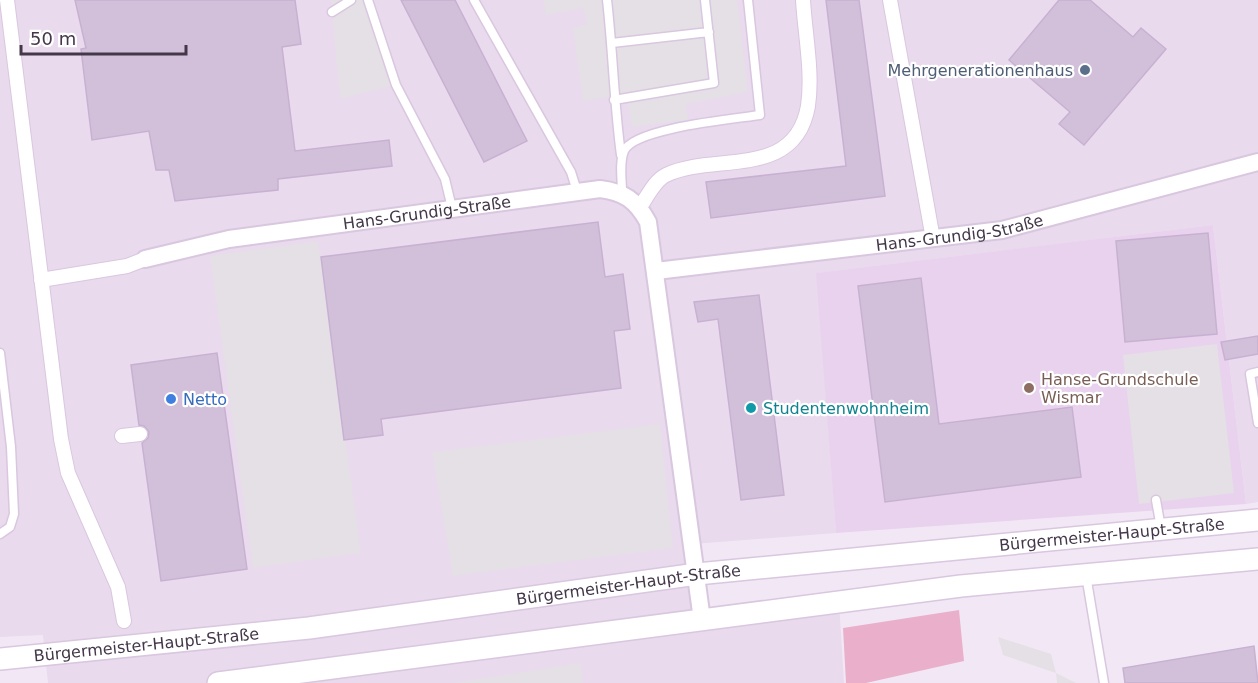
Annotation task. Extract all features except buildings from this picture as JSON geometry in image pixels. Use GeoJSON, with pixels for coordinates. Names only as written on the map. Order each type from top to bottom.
{"type":"FeatureCollection","features":[{"type":"Feature","properties":{"kind":"street"},"geometry":{"type":"LineString","coordinates":[[7,0],[61,439],[68,473],[114,578],[124,621]]}},
{"type":"Feature","properties":{"kind":"street"},"geometry":{"type":"LineString","coordinates":[[640,207],[664,176],[680,170],[766,158],[793,136],[802,124],[808,102],[803,0]]}},
{"type":"Feature","properties":{"kind":"street"},"geometry":{"type":"LineString","coordinates":[[890,0],[933,239]]}},
{"type":"Feature","properties":{"kind":"street","name":"Hans-Grundig-Straße"},"geometry":{"type":"LineString","coordinates":[[656,271],[1002,230],[1258,162]]}},
{"type":"Feature","properties":{"kind":"street","name":"Hans-Grundig-Straße"},"geometry":{"type":"LineString","coordinates":[[145,259],[229,239],[576,191],[600,189],[622,192]]}},
{"type":"Feature","properties":{"kind":"street"},"geometry":{"type":"LineString","coordinates":[[622,192],[640,207],[648,222],[702,620]]}},
{"type":"Feature","properties":{"kind":"street"},"geometry":{"type":"LineString","coordinates":[[41,280],[126,266],[145,259]]}},
{"type":"Feature","properties":{"kind":"street"},"geometry":{"type":"LineString","coordinates":[[122,436],[141,434]]}},
{"type":"Feature","properties":{"kind":"street","name":"Bürgermeister-Haupt-Straße"},"geometry":{"type":"LineString","coordinates":[[0,659],[309,628],[697,573],[1258,520]]}},
{"type":"Feature","properties":{"kind":"street"},"geometry":{"type":"LineString","coordinates":[[218,683],[961,586],[1258,559]]}},
{"type":"Feature","properties":{"kind":"lane"},"geometry":{"type":"LineString","coordinates":[[332,12],[351,0]]}},
{"type":"Feature","properties":{"kind":"lane"},"geometry":{"type":"LineString","coordinates":[[368,0],[396,85],[445,179],[452,208]]}},
{"type":"Feature","properties":{"kind":"lane"},"geometry":{"type":"LineString","coordinates":[[474,0],[571,172],[576,191]]}},
{"type":"Feature","properties":{"kind":"lane"},"geometry":{"type":"LineString","coordinates":[[607,0],[612,43],[614,100],[622,161],[622,192]]}},
{"type":"Feature","properties":{"kind":"lane"},"geometry":{"type":"LineString","coordinates":[[614,100],[714,83],[705,0]]}},
{"type":"Feature","properties":{"kind":"lane"},"geometry":{"type":"LineString","coordinates":[[622,161],[624,149],[632,141],[647,135],[760,115],[748,0]]}},
{"type":"Feature","properties":{"kind":"lane"},"geometry":{"type":"LineString","coordinates":[[612,43],[709,32]]}},
{"type":"Feature","properties":{"kind":"lane"},"geometry":{"type":"LineString","coordinates":[[0,353],[11,447],[14,514],[10,527],[0,534]]}},
{"type":"Feature","properties":{"kind":"lane"},"geometry":{"type":"LineString","coordinates":[[1258,372],[1250,374],[1258,423]]}},
{"type":"Feature","properties":{"kind":"lane"},"geometry":{"type":"LineString","coordinates":[[1156,500],[1161,529]]}},
{"type":"Feature","properties":{"kind":"lane"},"geometry":{"type":"LineString","coordinates":[[1085,574],[1104,683]]}},
{"type":"Feature","properties":{"kind":"shaded area"},"geometry":{"type":"Polygon","coordinates":[[[0,0],[1258,0],[1258,502],[1246,504],[1213,225],[817,273],[836,533],[693,544],[702,620],[839,601],[844,683],[48,683],[43,635],[0,637],[0,0]]]}},
{"type":"Feature","properties":{"kind":"shaded area"},"geometry":{"type":"Polygon","coordinates":[[[331,0],[368,0],[396,85],[340,99],[331,0]]]}},
{"type":"Feature","properties":{"kind":"shaded area"},"geometry":{"type":"Polygon","coordinates":[[[544,0],[737,0],[748,92],[686,104],[688,120],[632,127],[626,95],[583,101],[573,28],[587,24],[583,8],[546,15],[544,0]]]}},
{"type":"Feature","properties":{"kind":"shaded area","name":"Hanse-Grundschule Wismar"},"geometry":{"type":"Polygon","coordinates":[[[1213,225],[1246,504],[836,533],[816,273],[1213,225]]]}},
{"type":"Feature","properties":{"kind":"shaded area"},"geometry":{"type":"Polygon","coordinates":[[[318,241],[361,553],[253,568],[210,256],[318,241]]]}},
{"type":"Feature","properties":{"kind":"shaded area"},"geometry":{"type":"Polygon","coordinates":[[[1217,344],[1234,493],[1139,504],[1123,355],[1217,344]]]}},
{"type":"Feature","properties":{"kind":"shaded area"},"geometry":{"type":"Polygon","coordinates":[[[660,424],[673,548],[453,576],[432,452],[660,424]]]}},
{"type":"Feature","properties":{"kind":"shaded area"},"geometry":{"type":"Polygon","coordinates":[[[959,610],[964,661],[866,683],[846,683],[843,628],[959,610]]]}},
{"type":"Feature","properties":{"kind":"shaded area"},"geometry":{"type":"Polygon","coordinates":[[[998,637],[1051,654],[1056,673],[1003,655],[998,637]]]}},
{"type":"Feature","properties":{"kind":"shaded area"},"geometry":{"type":"Polygon","coordinates":[[[580,663],[583,683],[452,683],[580,663]]]}},
{"type":"Feature","properties":{"kind":"shaded area"},"geometry":{"type":"Polygon","coordinates":[[[1056,673],[1076,683],[1057,683],[1056,673]]]}},
{"type":"Feature","properties":{"kind":"place","name":"Mehrgenerationenhaus"},"geometry":{"type":"Point","coordinates":[1085,70]}},
{"type":"Feature","properties":{"kind":"place","name":"Hanse-Grundschule Wismar"},"geometry":{"type":"Point","coordinates":[1029,388]}},
{"type":"Feature","properties":{"kind":"place","name":"Netto"},"geometry":{"type":"Point","coordinates":[171,399]}},
{"type":"Feature","properties":{"kind":"place","name":"Studentenwohnheim"},"geometry":{"type":"Point","coordinates":[751,408]}}]}
